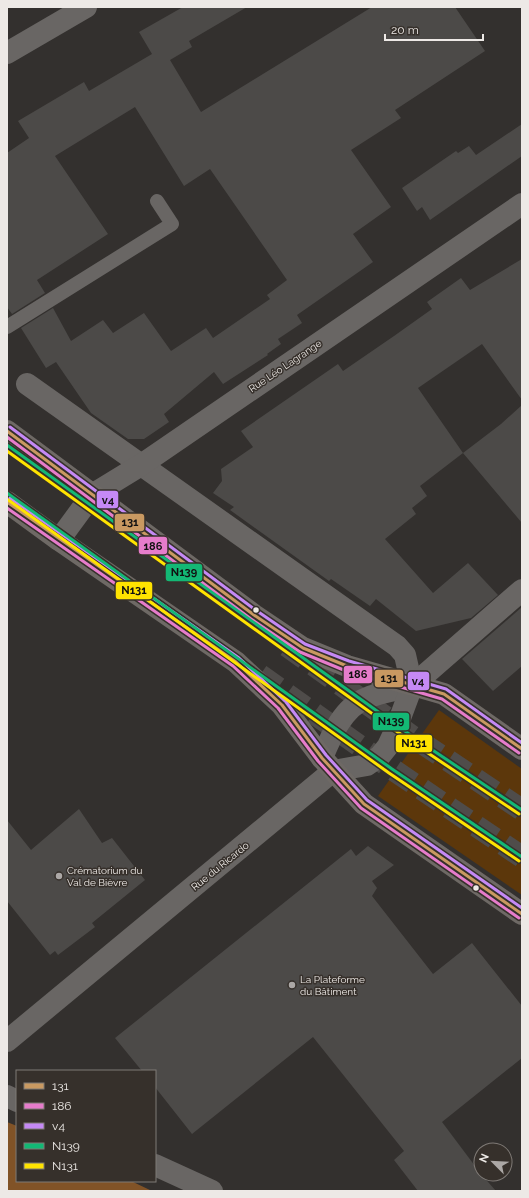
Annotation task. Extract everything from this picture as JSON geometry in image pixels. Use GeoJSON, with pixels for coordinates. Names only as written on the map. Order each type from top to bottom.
{"type":"FeatureCollection","features":[{"type":"Feature","properties":{"kind":"main road"},"geometry":{"type":"LineString","coordinates":[[7,431],[92,496],[283,636],[303,648],[347,666],[444,694],[522,749]]}},
{"type":"Feature","properties":{"kind":"main road"},"geometry":{"type":"LineString","coordinates":[[7,502],[236,662],[282,705],[328,765],[364,804],[522,914]]}},
{"type":"Feature","properties":{"kind":"street"},"geometry":{"type":"LineString","coordinates":[[7,53],[86,7]]}},
{"type":"Feature","properties":{"kind":"street","name":"Rue Léo Lagrange"},"geometry":{"type":"LineString","coordinates":[[60,540],[92,496],[141,465],[522,204]]}},
{"type":"Feature","properties":{"kind":"street"},"geometry":{"type":"LineString","coordinates":[[27,384],[397,646],[405,655],[412,686]]}},
{"type":"Feature","properties":{"kind":"street"},"geometry":{"type":"LineString","coordinates":[[328,765],[331,734],[358,703],[366,698],[412,686],[522,590]]}},
{"type":"Feature","properties":{"kind":"street","name":"Rue du Ricardo"},"geometry":{"type":"LineString","coordinates":[[7,1041],[328,765],[367,765],[380,756],[388,746],[396,729],[412,686]]}},
{"type":"Feature","properties":{"kind":"street"},"geometry":{"type":"LineString","coordinates":[[7,1096],[16,1100]]}},
{"type":"Feature","properties":{"kind":"street"},"geometry":{"type":"LineString","coordinates":[[156,1165],[212,1191]]}},
{"type":"Feature","properties":{"kind":"lane"},"geometry":{"type":"LineString","coordinates":[[7,327],[172,224],[157,201]]}},
{"type":"Feature","properties":{"kind":"shaded area"},"geometry":{"type":"Polygon","coordinates":[[[439,710],[522,769],[522,895],[378,796],[439,710]]]}},
{"type":"Feature","properties":{"kind":"shaded area"},"geometry":{"type":"Polygon","coordinates":[[[7,1122],[16,1126],[16,1182],[133,1182],[152,1191],[7,1191],[7,1122]]]}},
{"type":"Feature","properties":{"kind":"building"},"geometry":{"type":"Polygon","coordinates":[[[183,7],[247,7],[189,41],[192,47],[170,60],[201,112],[372,7],[455,7],[485,51],[395,110],[401,118],[351,150],[391,207],[353,234],[373,262],[297,315],[302,323],[278,339],[281,344],[267,354],[268,355],[223,384],[214,372],[164,414],[169,422],[144,439],[128,439],[91,413],[56,362],[46,368],[21,328],[53,308],[71,341],[103,320],[113,333],[144,313],[171,351],[206,328],[213,338],[270,299],[267,295],[287,280],[210,169],[184,186],[135,107],[55,156],[108,234],[37,280],[45,293],[12,314],[7,307],[7,153],[29,138],[18,121],[84,82],[89,91],[152,54],[139,32],[183,7]]]}},
{"type":"Feature","properties":{"kind":"building"},"geometry":{"type":"Polygon","coordinates":[[[522,124],[522,156],[430,220],[422,207],[417,211],[402,188],[456,151],[458,153],[469,146],[476,155],[522,124]]]}},
{"type":"Feature","properties":{"kind":"building"},"geometry":{"type":"Polygon","coordinates":[[[522,259],[522,400],[482,344],[418,388],[463,453],[420,486],[427,496],[412,508],[416,514],[385,539],[433,593],[468,563],[498,595],[471,618],[416,631],[376,599],[370,606],[331,579],[329,581],[230,510],[234,507],[213,493],[222,481],[221,469],[253,447],[241,431],[338,364],[343,371],[394,336],[432,309],[427,302],[461,278],[470,290],[522,259]]]}},
{"type":"Feature","properties":{"kind":"building"},"geometry":{"type":"Polygon","coordinates":[[[522,405],[522,523],[463,453],[501,424],[522,405]]]}},
{"type":"Feature","properties":{"kind":"building"},"geometry":{"type":"Polygon","coordinates":[[[522,607],[522,666],[493,691],[462,659],[522,607]]]}},
{"type":"Feature","properties":{"kind":"building","name":"Crématorium du Val de Bièvre"},"geometry":{"type":"Polygon","coordinates":[[[79,809],[102,843],[112,838],[145,880],[92,923],[95,927],[58,955],[55,951],[50,955],[7,901],[7,820],[31,850],[79,809]]]}},
{"type":"Feature","properties":{"kind":"building"},"geometry":{"type":"Polygon","coordinates":[[[368,846],[394,865],[372,881],[377,888],[372,896],[433,974],[472,943],[522,1006],[522,1058],[442,1122],[473,1163],[473,1182],[488,1182],[496,1191],[418,1191],[394,1160],[404,1151],[313,1037],[192,1134],[156,1088],[156,1070],[141,1070],[115,1038],[351,849],[356,856],[368,846]]]}},
{"type":"Feature","properties":{"kind":"tunnel"},"geometry":{"type":"LineString","coordinates":[[287,646],[416,739],[522,810]]}},
{"type":"Feature","properties":{"kind":"tunnel"},"geometry":{"type":"LineString","coordinates":[[260,675],[392,769],[522,857]]}},
{"type":"Feature","properties":{"kind":"transit line","name":"v4"},"geometry":{"type":"LineString","coordinates":[[10,427],[257,611],[305,644],[349,661],[446,689],[522,743]]}},
{"type":"Feature","properties":{"kind":"transit line","name":"131"},"geometry":{"type":"LineString","coordinates":[[7,431],[254,615],[303,648],[347,666],[444,694],[522,749]]}},
{"type":"Feature","properties":{"kind":"transit line","name":"186"},"geometry":{"type":"LineString","coordinates":[[7,437],[251,619],[300,652],[346,671],[442,699],[519,753]]}},
{"type":"Feature","properties":{"kind":"transit line","name":"N139"},"geometry":{"type":"LineString","coordinates":[[7,445],[416,739],[522,810]]}},
{"type":"Feature","properties":{"kind":"transit line","name":"N131"},"geometry":{"type":"LineString","coordinates":[[7,451],[413,743],[519,814]]}},
{"type":"Feature","properties":{"kind":"transit line","name":"N139"},"geometry":{"type":"LineString","coordinates":[[7,493],[392,769],[522,857]]}},
{"type":"Feature","properties":{"kind":"transit line","name":"v4"},"geometry":{"type":"LineString","coordinates":[[10,498],[239,658],[286,702],[326,755],[367,800],[522,908]]}},
{"type":"Feature","properties":{"kind":"transit line","name":"N131"},"geometry":{"type":"LineString","coordinates":[[7,499],[389,773],[519,861]]}},
{"type":"Feature","properties":{"kind":"transit line","name":"131"},"geometry":{"type":"LineString","coordinates":[[7,502],[236,662],[282,705],[322,758],[364,804],[522,914]]}},
{"type":"Feature","properties":{"kind":"transit line","name":"186"},"geometry":{"type":"LineString","coordinates":[[7,508],[233,666],[278,708],[318,761],[361,808],[519,918]]}},
{"type":"Feature","properties":{"kind":"place","name":"Crématorium du Val de Bièvre"},"geometry":{"type":"Point","coordinates":[59,876]}},
{"type":"Feature","properties":{"kind":"place","name":"La Plateforme du Bâtiment"},"geometry":{"type":"Point","coordinates":[292,985]}}]}
